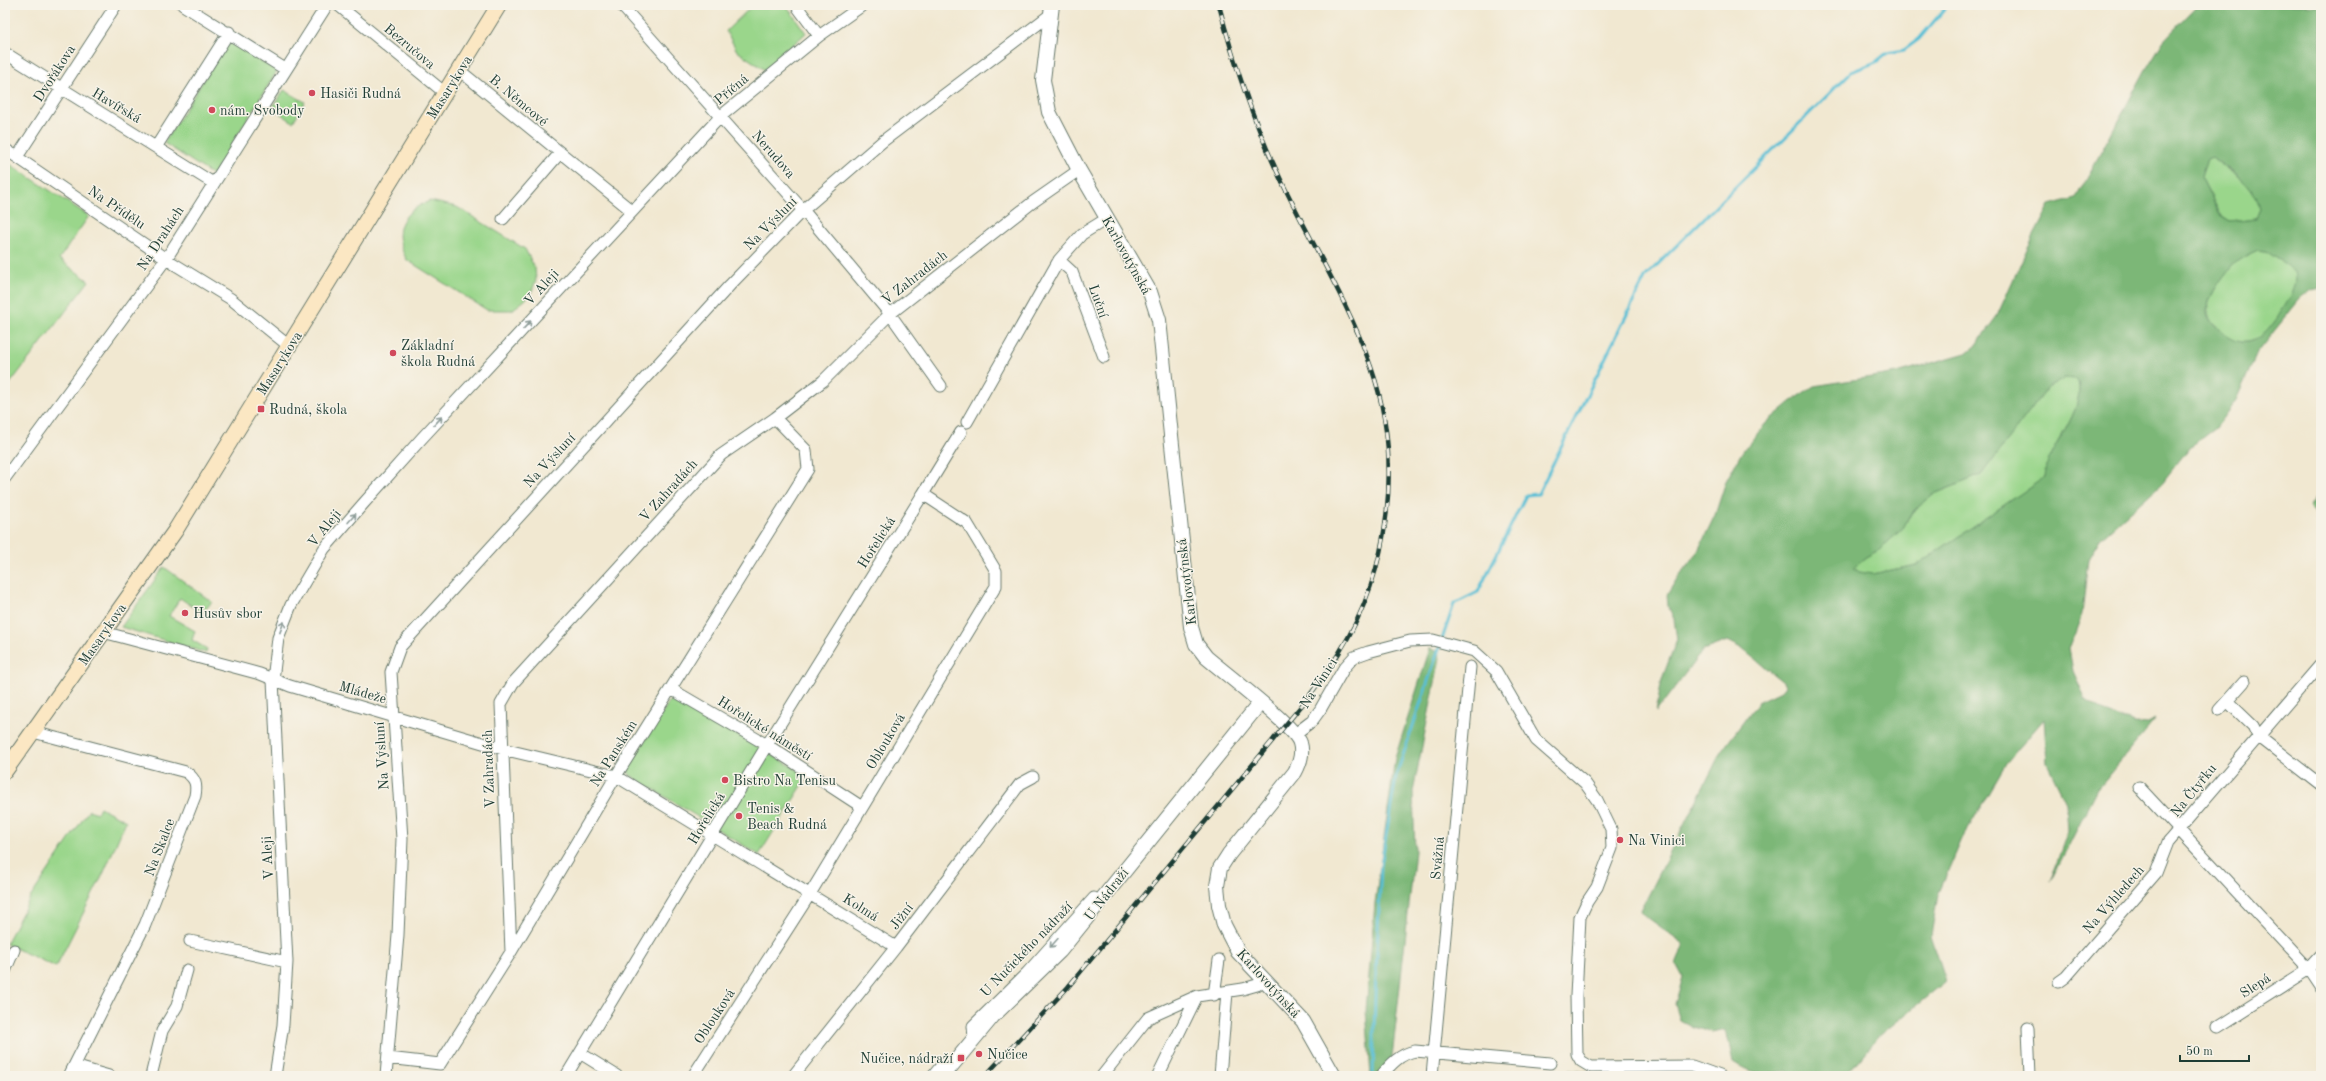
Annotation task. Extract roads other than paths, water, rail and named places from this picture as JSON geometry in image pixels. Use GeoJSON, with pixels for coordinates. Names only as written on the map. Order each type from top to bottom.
{"type":"FeatureCollection","features":[{"type":"Feature","properties":{"kind":"main road","name":"Masarykova"},"geometry":{"type":"LineString","coordinates":[[5,771],[175,531],[499,5]]}},
{"type":"Feature","properties":{"kind":"street","name":"Dvořákova"},"geometry":{"type":"LineString","coordinates":[[17,157],[116,5]]}},
{"type":"Feature","properties":{"kind":"street"},"geometry":{"type":"LineString","coordinates":[[183,5],[229,32],[285,69]]}},
{"type":"Feature","properties":{"kind":"street","name":"Na Drahách"},"geometry":{"type":"LineString","coordinates":[[5,478],[166,259],[285,69],[327,5]]}},
{"type":"Feature","properties":{"kind":"street","name":"Bezručova"},"geometry":{"type":"LineString","coordinates":[[338,5],[445,92]]}},
{"type":"Feature","properties":{"kind":"street","name":"Nerudova"},"geometry":{"type":"LineString","coordinates":[[621,5],[803,210],[890,314],[941,386]]}},
{"type":"Feature","properties":{"kind":"street"},"geometry":{"type":"LineString","coordinates":[[796,5],[819,36]]}},
{"type":"Feature","properties":{"kind":"street","name":"Příčná"},"geometry":{"type":"LineString","coordinates":[[632,211],[721,116],[819,36],[863,5]]}},
{"type":"Feature","properties":{"kind":"street","name":"Karlovotýnská"},"geometry":{"type":"LineString","coordinates":[[1051,10],[1043,80],[1050,112],[1079,170],[1150,292],[1159,320],[1190,627],[1196,644],[1206,657],[1295,734],[1300,742],[1301,752],[1298,766],[1289,781],[1229,854],[1220,868],[1217,886],[1219,905],[1224,925],[1238,952],[1303,1021],[1334,1076]]}},
{"type":"Feature","properties":{"kind":"street","name":"Na Výsluní"},"geometry":{"type":"LineString","coordinates":[[386,1076],[402,839],[391,672],[400,646],[730,285],[803,210],[883,141],[1051,10]]}},
{"type":"Feature","properties":{"kind":"street"},"geometry":{"type":"LineString","coordinates":[[156,147],[229,32]]}},
{"type":"Feature","properties":{"kind":"street","name":"Havířská"},"geometry":{"type":"LineString","coordinates":[[5,53],[213,183]]}},
{"type":"Feature","properties":{"kind":"street","name":"B. Němcové"},"geometry":{"type":"LineString","coordinates":[[459,70],[632,211]]}},
{"type":"Feature","properties":{"kind":"street","name":"Na Přídělu"},"geometry":{"type":"LineString","coordinates":[[5,149],[166,259],[231,299],[289,346]]}},
{"type":"Feature","properties":{"kind":"street"},"geometry":{"type":"LineString","coordinates":[[503,219],[560,153]]}},
{"type":"Feature","properties":{"kind":"street","name":"V Zahradách"},"geometry":{"type":"LineString","coordinates":[[511,952],[501,704],[513,683],[720,455],[775,418],[823,381],[890,314],[1034,202],[1079,170]]}},
{"type":"Feature","properties":{"kind":"street","name":"V Aleji"},"geometry":{"type":"LineString","coordinates":[[275,1076],[283,1025],[287,962],[273,680],[278,638],[291,605],[324,549],[422,438],[632,211]]}},
{"type":"Feature","properties":{"kind":"street"},"geometry":{"type":"LineString","coordinates":[[967,422],[1059,260],[1082,234],[1108,218]]}},
{"type":"Feature","properties":{"kind":"street","name":"Luční"},"geometry":{"type":"LineString","coordinates":[[1059,260],[1072,272],[1104,357]]}},
{"type":"Feature","properties":{"kind":"street","name":"Na Panském"},"geometry":{"type":"LineString","coordinates":[[388,1058],[440,1064],[511,952],[616,776],[808,469],[806,450],[775,418]]}},
{"type":"Feature","properties":{"kind":"street"},"geometry":{"type":"LineString","coordinates":[[923,494],[961,432]]}},
{"type":"Feature","properties":{"kind":"street","name":"Hořelická"},"geometry":{"type":"LineString","coordinates":[[566,1076],[767,745],[923,494]]}},
{"type":"Feature","properties":{"kind":"street","name":"Oblouková"},"geometry":{"type":"LineString","coordinates":[[693,1076],[810,894],[996,586],[996,572],[967,523],[923,494]]}},
{"type":"Feature","properties":{"kind":"street","name":"Mládeže"},"geometry":{"type":"LineString","coordinates":[[103,632],[260,674],[273,680],[503,749],[616,776]]}},
{"type":"Feature","properties":{"kind":"street","name":"Na Vinici"},"geometry":{"type":"LineString","coordinates":[[1295,734],[1312,721],[1344,668],[1354,658],[1368,652],[1410,640],[1433,640],[1474,651],[1485,659],[1496,671],[1536,740],[1585,783],[1597,800],[1611,829],[1612,848],[1597,887],[1586,902],[1580,917],[1576,996],[1577,1054],[1581,1061],[1591,1067],[1692,1066],[1720,1076]]}},
{"type":"Feature","properties":{"kind":"street","name":"Na Čtyřku"},"geometry":{"type":"LineString","coordinates":[[2321,664],[2258,736],[2180,830],[2309,968],[2321,987]]}},
{"type":"Feature","properties":{"kind":"street","name":"Svážná"},"geometry":{"type":"LineString","coordinates":[[1432,1076],[1470,667]]}},
{"type":"Feature","properties":{"kind":"street"},"geometry":{"type":"LineString","coordinates":[[2219,710],[2244,682]]}},
{"type":"Feature","properties":{"kind":"street","name":"Hořelické náměstí"},"geometry":{"type":"LineString","coordinates":[[671,689],[767,745],[862,807]]}},
{"type":"Feature","properties":{"kind":"street"},"geometry":{"type":"LineString","coordinates":[[2227,701],[2254,726],[2258,736],[2321,785]]}},
{"type":"Feature","properties":{"kind":"street","name":"U Nádraží"},"geometry":{"type":"LineString","coordinates":[[943,1076],[974,1038],[1060,951],[1260,703]]}},
{"type":"Feature","properties":{"kind":"street","name":"Na Skalce"},"geometry":{"type":"LineString","coordinates":[[33,732],[186,772],[192,776],[197,784],[195,796],[145,925],[72,1071]]}},
{"type":"Feature","properties":{"kind":"street"},"geometry":{"type":"LineString","coordinates":[[616,776],[712,836],[810,894]]}},
{"type":"Feature","properties":{"kind":"street","name":"Jižní"},"geometry":{"type":"LineString","coordinates":[[793,1076],[896,947],[1020,784],[1033,777]]}},
{"type":"Feature","properties":{"kind":"street"},"geometry":{"type":"LineString","coordinates":[[2139,787],[2180,830]]}},
{"type":"Feature","properties":{"kind":"street","name":"Na Výhledech"},"geometry":{"type":"LineString","coordinates":[[2058,982],[2066,977],[2156,873],[2168,842],[2180,830]]}},
{"type":"Feature","properties":{"kind":"street","name":"Kolmá"},"geometry":{"type":"LineString","coordinates":[[810,894],[896,947]]}},
{"type":"Feature","properties":{"kind":"street"},"geometry":{"type":"LineString","coordinates":[[190,941],[287,962]]}},
{"type":"Feature","properties":{"kind":"street"},"geometry":{"type":"LineString","coordinates":[[5,971],[14,950]]}},
{"type":"Feature","properties":{"kind":"street","name":"Slepá"},"geometry":{"type":"LineString","coordinates":[[2218,1027],[2309,968],[2321,956]]}},
{"type":"Feature","properties":{"kind":"street"},"geometry":{"type":"LineString","coordinates":[[1214,995],[1219,960]]}},
{"type":"Feature","properties":{"kind":"street"},"geometry":{"type":"LineString","coordinates":[[151,1076],[162,1031],[177,1006],[187,970]]}},
{"type":"Feature","properties":{"kind":"street"},"geometry":{"type":"LineString","coordinates":[[1102,1076],[1148,1018],[1197,996],[1214,995],[1258,985],[1264,979]]}},
{"type":"Feature","properties":{"kind":"street"},"geometry":{"type":"LineString","coordinates":[[1220,1076],[1227,992]]}},
{"type":"Feature","properties":{"kind":"street"},"geometry":{"type":"LineString","coordinates":[[1158,1076],[1197,996]]}},
{"type":"Feature","properties":{"kind":"street"},"geometry":{"type":"LineString","coordinates":[[2028,1028],[2030,1076]]}},
{"type":"Feature","properties":{"kind":"street"},"geometry":{"type":"LineString","coordinates":[[1381,1076],[1405,1053],[1415,1051],[1550,1063]]}},
{"type":"Feature","properties":{"kind":"street"},"geometry":{"type":"LineString","coordinates":[[580,1053],[617,1076]]}},
{"type":"Feature","properties":{"kind":"street"},"geometry":{"type":"LineString","coordinates":[[934,1076],[942,1065],[954,1062]]}},
{"type":"Feature","properties":{"kind":"street"},"geometry":{"type":"LineString","coordinates":[[72,1071],[109,1076]]}},
{"type":"Feature","properties":{"kind":"waterway"},"geometry":{"type":"LineString","coordinates":[[1373,1076],[1381,865],[1396,776],[1454,604],[1478,592],[1526,495],[1538,494],[1646,276],[1851,72],[1876,62],[1887,53],[1904,50],[1919,39],[1948,5]]}},
{"type":"Feature","properties":{"kind":"railway"},"geometry":{"type":"LineString","coordinates":[[985,1076],[1068,987],[1307,699],[1339,653],[1357,621],[1370,586],[1380,550],[1386,513],[1389,476],[1387,439],[1381,402],[1371,367],[1351,318],[1280,178],[1253,115],[1231,49],[1219,5]]}},
{"type":"Feature","properties":{"kind":"place","name":"Hasiči Rudná"},"geometry":{"type":"Point","coordinates":[312,93]}},
{"type":"Feature","properties":{"kind":"place","name":"nám. Svobody"},"geometry":{"type":"Point","coordinates":[212,110]}},
{"type":"Feature","properties":{"kind":"place","name":"Základní škola Rudná"},"geometry":{"type":"Point","coordinates":[393,353]}},
{"type":"Feature","properties":{"kind":"place","name":"Rudná, škola"},"geometry":{"type":"Point","coordinates":[261,409]}},
{"type":"Feature","properties":{"kind":"place","name":"Husův sbor"},"geometry":{"type":"Point","coordinates":[185,613]}},
{"type":"Feature","properties":{"kind":"place","name":"Bistro Na Tenisu"},"geometry":{"type":"Point","coordinates":[725,780]}},
{"type":"Feature","properties":{"kind":"place","name":"Tenis & Beach Rudná"},"geometry":{"type":"Point","coordinates":[739,816]}},
{"type":"Feature","properties":{"kind":"place","name":"Na Vinici"},"geometry":{"type":"Point","coordinates":[1620,840]}},
{"type":"Feature","properties":{"kind":"place","name":"Nučice"},"geometry":{"type":"Point","coordinates":[979,1054]}},
{"type":"Feature","properties":{"kind":"place","name":"Nučice, nádraží"},"geometry":{"type":"Point","coordinates":[961,1058]}}]}
